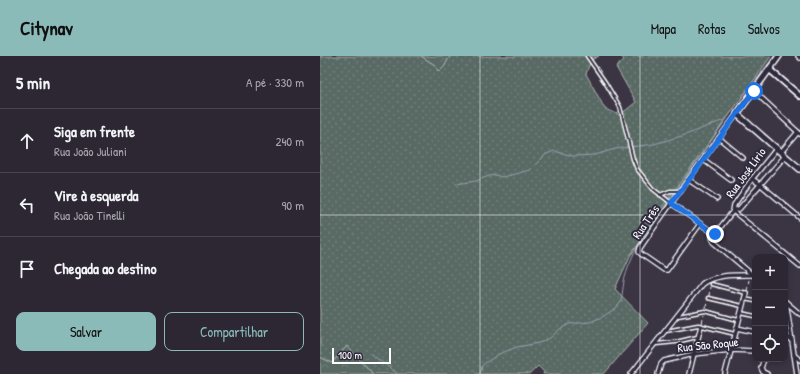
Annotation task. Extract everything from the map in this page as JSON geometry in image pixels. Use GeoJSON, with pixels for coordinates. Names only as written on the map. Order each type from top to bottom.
{"type":"FeatureCollection","features":[{"type":"Feature","properties":{"kind":"main road"},"geometry":{"type":"LineString","coordinates":[[779,56],[737,114],[800,169]]}},
{"type":"Feature","properties":{"kind":"street"},"geometry":{"type":"LineString","coordinates":[[770,70],[800,96]]}},
{"type":"Feature","properties":{"kind":"street"},"geometry":{"type":"LineString","coordinates":[[754,91],[799,133],[781,152]]}},
{"type":"Feature","properties":{"kind":"street","name":"Rua Três"},"geometry":{"type":"LineString","coordinates":[[700,224],[667,270],[664,270],[639,252],[640,248],[671,203],[737,114]]}},
{"type":"Feature","properties":{"kind":"street"},"geometry":{"type":"LineString","coordinates":[[719,138],[743,158]]}},
{"type":"Feature","properties":{"kind":"street","name":"Rua José Lírio"},"geometry":{"type":"LineString","coordinates":[[734,211],[734,205],[752,179],[781,152]]}},
{"type":"Feature","properties":{"kind":"street","name":"Rua José Lírio"},"geometry":{"type":"LineString","coordinates":[[715,234],[734,211],[739,208],[760,184],[781,152]]}},
{"type":"Feature","properties":{"kind":"street"},"geometry":{"type":"LineString","coordinates":[[704,160],[731,180]]}},
{"type":"Feature","properties":{"kind":"street"},"geometry":{"type":"LineString","coordinates":[[752,179],[800,218]]}},
{"type":"Feature","properties":{"kind":"street"},"geometry":{"type":"LineString","coordinates":[[689,180],[717,199]]}},
{"type":"Feature","properties":{"kind":"street"},"geometry":{"type":"LineString","coordinates":[[671,203],[715,234],[712,239],[714,242],[752,275]]}},
{"type":"Feature","properties":{"kind":"street"},"geometry":{"type":"LineString","coordinates":[[734,211],[800,266]]}},
{"type":"Feature","properties":{"kind":"street"},"geometry":{"type":"LineString","coordinates":[[632,374],[698,288],[706,281],[712,278],[727,276],[752,276]]}},
{"type":"Feature","properties":{"kind":"street"},"geometry":{"type":"LineString","coordinates":[[711,284],[712,278]]}},
{"type":"Feature","properties":{"kind":"street"},"geometry":{"type":"LineString","coordinates":[[725,374],[746,293]]}},
{"type":"Feature","properties":{"kind":"street"},"geometry":{"type":"LineString","coordinates":[[788,304],[800,314]]}},
{"type":"Feature","properties":{"kind":"street"},"geometry":{"type":"LineString","coordinates":[[788,319],[797,374]]}},
{"type":"Feature","properties":{"kind":"street"},"geometry":{"type":"LineString","coordinates":[[689,374],[701,326]]}},
{"type":"Feature","properties":{"kind":"street"},"geometry":{"type":"LineString","coordinates":[[737,328],[752,331]]}},
{"type":"Feature","properties":{"kind":"street"},"geometry":{"type":"LineString","coordinates":[[788,338],[792,341]]}},
{"type":"Feature","properties":{"kind":"street","name":"Rua São Roque"},"geometry":{"type":"LineString","coordinates":[[658,374],[660,366],[664,361],[694,354],[731,350],[752,351]]}},
{"type":"Feature","properties":{"kind":"street"},"geometry":{"type":"LineString","coordinates":[[794,354],[800,360]]}},
{"type":"Feature","properties":{"kind":"street"},"geometry":{"type":"LineString","coordinates":[[763,362],[761,368],[766,374]]}},
{"type":"Feature","properties":{"kind":"lane"},"geometry":{"type":"LineString","coordinates":[[587,56],[620,106],[635,164],[648,183],[671,203]]}},
{"type":"Feature","properties":{"kind":"lane"},"geometry":{"type":"LineString","coordinates":[[660,195],[670,191],[680,191]]}},
{"type":"Feature","properties":{"kind":"lane"},"geometry":{"type":"LineString","coordinates":[[711,284],[746,293]]}},
{"type":"Feature","properties":{"kind":"lane"},"geometry":{"type":"LineString","coordinates":[[708,298],[742,306]]}},
{"type":"Feature","properties":{"kind":"lane"},"geometry":{"type":"LineString","coordinates":[[744,299],[752,300]]}},
{"type":"Feature","properties":{"kind":"lane"},"geometry":{"type":"LineString","coordinates":[[677,316],[705,311],[739,320]]}},
{"type":"Feature","properties":{"kind":"lane"},"geometry":{"type":"LineString","coordinates":[[741,313],[752,315]]}},
{"type":"Feature","properties":{"kind":"lane"},"geometry":{"type":"LineString","coordinates":[[666,331],[696,325],[735,334]]}},
{"type":"Feature","properties":{"kind":"lane"},"geometry":{"type":"LineString","coordinates":[[656,344],[676,342],[698,337]]}},
{"type":"Feature","properties":{"kind":"path"},"geometry":{"type":"LineString","coordinates":[[746,293],[752,278]]}},
{"type":"Feature","properties":{"kind":"path"},"geometry":{"type":"LineString","coordinates":[[701,326],[711,284]]}},
{"type":"Feature","properties":{"kind":"green space"},"geometry":{"type":"Polygon","coordinates":[[[320,56],[421,56],[435,65],[438,71],[444,67],[450,56],[599,56],[591,60],[586,74],[605,109],[620,115],[636,102],[616,67],[624,60],[621,56],[771,56],[630,256],[615,289],[648,323],[604,374],[543,374],[544,372],[538,366],[530,374],[373,374],[347,346],[332,363],[320,357],[320,56]]]}},
{"type":"Feature","properties":{"kind":"green space"},"geometry":{"type":"Polygon","coordinates":[[[421,56],[450,56],[444,67],[439,72],[435,65],[421,56]]]}},
{"type":"Feature","properties":{"kind":"green space"},"geometry":{"type":"Polygon","coordinates":[[[347,346],[373,374],[320,374],[320,357],[332,363],[347,346]]]}},
{"type":"Feature","properties":{"kind":"waterway"},"geometry":{"type":"LineString","coordinates":[[480,374],[482,366],[499,354],[517,347],[539,343],[550,338],[560,329],[569,324],[590,322],[602,317],[616,308],[621,302],[628,267],[642,238],[660,210],[774,56]]}},
{"type":"Feature","properties":{"kind":"waterway"},"geometry":{"type":"LineString","coordinates":[[456,184],[476,181],[489,176],[496,175],[501,177],[530,170],[545,155],[554,151],[573,156],[595,155],[615,149],[654,144],[685,135],[724,120]]}},
{"type":"Feature","properties":{"kind":"waterway"},"geometry":{"type":"LineString","coordinates":[[371,354],[398,374]]}},
{"type":"Feature","properties":{"kind":"route"},"geometry":{"type":"LineString","coordinates":[[715,234],[671,203],[754,91]]}}]}
